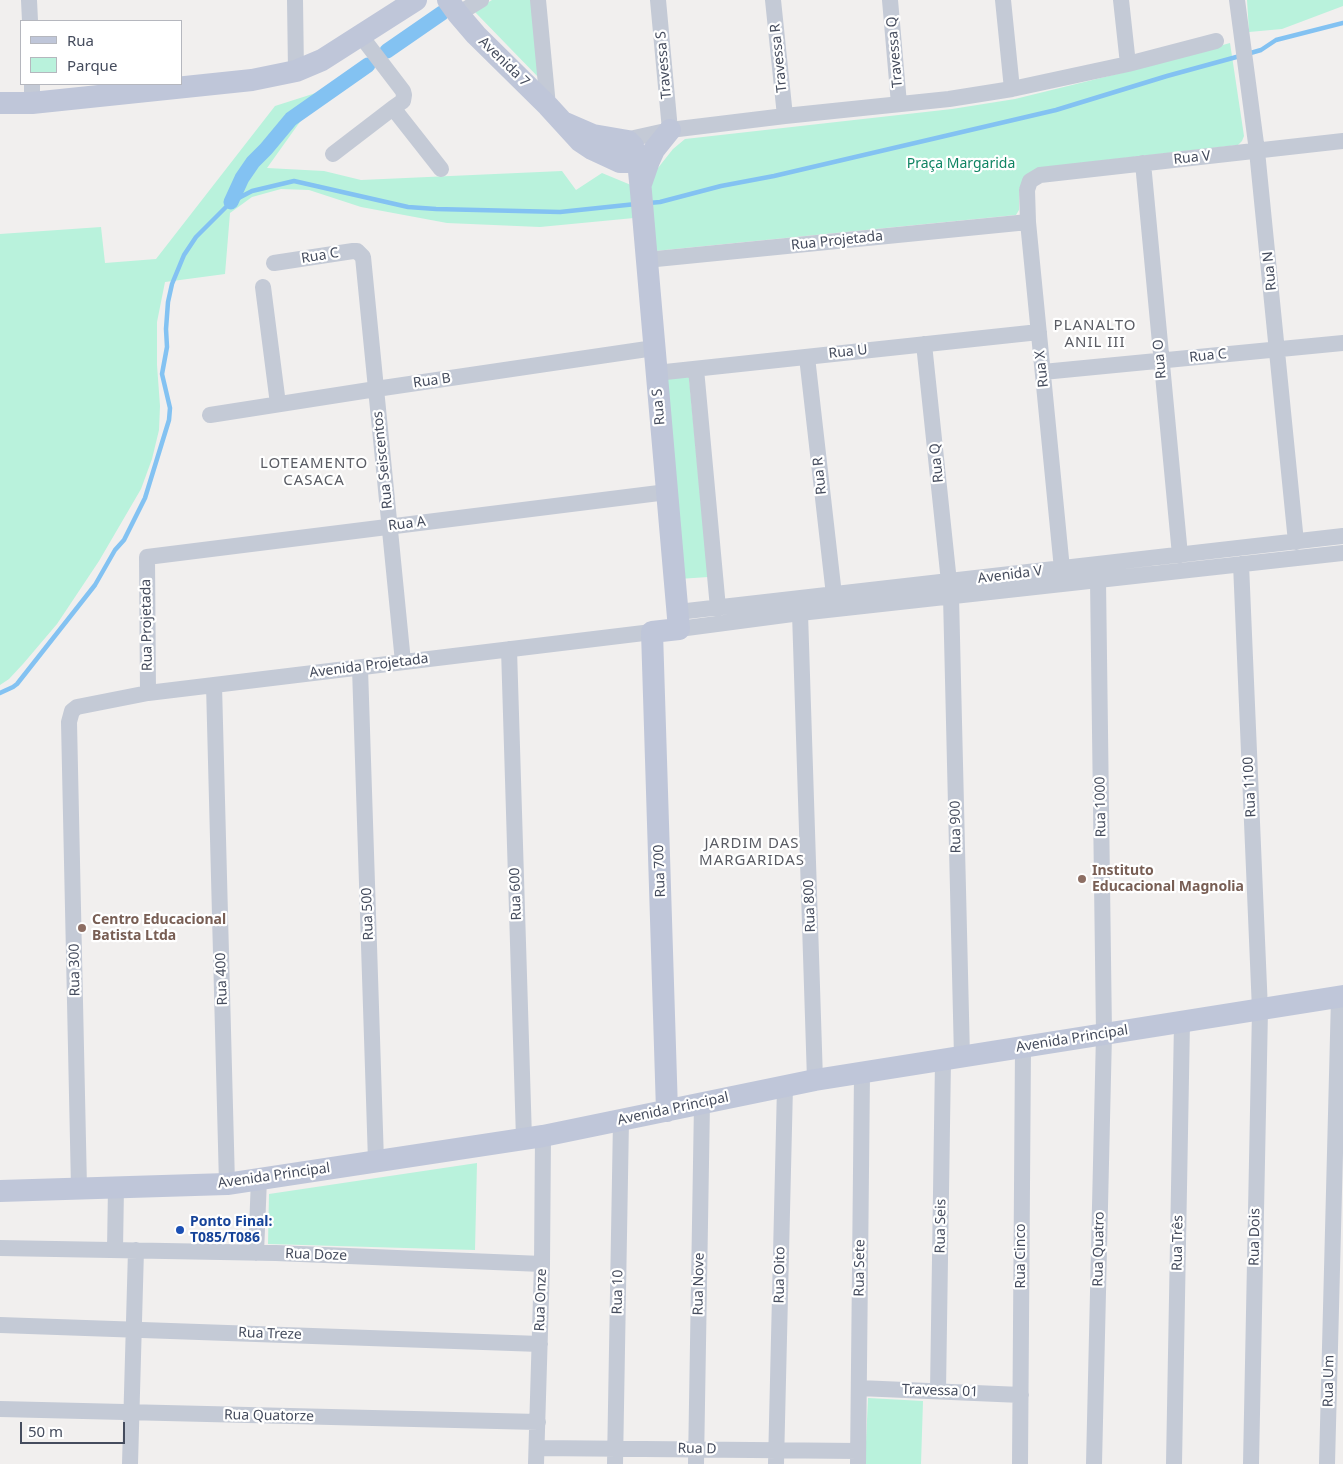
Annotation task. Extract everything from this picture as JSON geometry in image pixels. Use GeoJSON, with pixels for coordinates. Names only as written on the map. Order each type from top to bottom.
{"type":"FeatureCollection","features":[{"type":"Feature","properties":{"kind":"street"},"geometry":{"type":"LineString","coordinates":[[29,0],[30,20]]}},
{"type":"Feature","properties":{"kind":"street"},"geometry":{"type":"LineString","coordinates":[[295,0],[296,71]]}},
{"type":"Feature","properties":{"kind":"street"},"geometry":{"type":"LineString","coordinates":[[182,84],[252,80],[296,71],[322,60],[416,0]]}},
{"type":"Feature","properties":{"kind":"street"},"geometry":{"type":"LineString","coordinates":[[453,7],[481,0]]}},
{"type":"Feature","properties":{"kind":"street"},"geometry":{"type":"LineString","coordinates":[[538,0],[556,114]]}},
{"type":"Feature","properties":{"kind":"street","name":"Travessa S"},"geometry":{"type":"LineString","coordinates":[[658,0],[670,130]]}},
{"type":"Feature","properties":{"kind":"street","name":"Travessa R"},"geometry":{"type":"LineString","coordinates":[[773,0],[785,116]]}},
{"type":"Feature","properties":{"kind":"street","name":"Travessa Q"},"geometry":{"type":"LineString","coordinates":[[890,0],[899,104]]}},
{"type":"Feature","properties":{"kind":"street"},"geometry":{"type":"LineString","coordinates":[[1003,0],[1012,89]]}},
{"type":"Feature","properties":{"kind":"street"},"geometry":{"type":"LineString","coordinates":[[1121,0],[1128,64]]}},
{"type":"Feature","properties":{"kind":"street","name":"Rua N"},"geometry":{"type":"LineString","coordinates":[[1237,0],[1258,151],[1296,542]]}},
{"type":"Feature","properties":{"kind":"street","name":"Avenida 7"},"geometry":{"type":"LineString","coordinates":[[453,7],[476,35],[586,145],[625,151]]}},
{"type":"Feature","properties":{"kind":"street"},"geometry":{"type":"LineString","coordinates":[[333,154],[402,101],[404,91],[361,36]]}},
{"type":"Feature","properties":{"kind":"street"},"geometry":{"type":"LineString","coordinates":[[641,189],[625,151],[670,130],[949,99],[1012,89],[1128,64],[1216,41]]}},
{"type":"Feature","properties":{"kind":"street"},"geometry":{"type":"LineString","coordinates":[[0,103],[32,93],[167,85]]}},
{"type":"Feature","properties":{"kind":"street"},"geometry":{"type":"LineString","coordinates":[[393,108],[442,169]]}},
{"type":"Feature","properties":{"kind":"street"},"geometry":{"type":"LineString","coordinates":[[641,189],[652,156],[670,130]]}},
{"type":"Feature","properties":{"kind":"street","name":"Rua V"},"geometry":{"type":"LineString","coordinates":[[1040,175],[1343,141]]}},
{"type":"Feature","properties":{"kind":"street","name":"Rua O"},"geometry":{"type":"LineString","coordinates":[[1143,163],[1160,361],[1180,555]]}},
{"type":"Feature","properties":{"kind":"street","name":"Rua X"},"geometry":{"type":"LineString","coordinates":[[1040,175],[1030,181],[1027,190],[1028,222],[1062,569]]}},
{"type":"Feature","properties":{"kind":"street","name":"Rua S"},"geometry":{"type":"LineString","coordinates":[[641,189],[678,621]]}},
{"type":"Feature","properties":{"kind":"street","name":"Rua Projetada"},"geometry":{"type":"LineString","coordinates":[[646,260],[1028,222]]}},
{"type":"Feature","properties":{"kind":"street","name":"Rua C"},"geometry":{"type":"LineString","coordinates":[[274,263],[353,251],[357,251],[363,258]]}},
{"type":"Feature","properties":{"kind":"street","name":"Rua Seiscentos"},"geometry":{"type":"LineString","coordinates":[[363,258],[403,662]]}},
{"type":"Feature","properties":{"kind":"street"},"geometry":{"type":"LineString","coordinates":[[263,287],[278,404]]}},
{"type":"Feature","properties":{"kind":"street","name":"Rua U"},"geometry":{"type":"LineString","coordinates":[[656,373],[1039,332]]}},
{"type":"Feature","properties":{"kind":"street","name":"Rua C"},"geometry":{"type":"LineString","coordinates":[[1043,372],[1343,343]]}},
{"type":"Feature","properties":{"kind":"street","name":"Rua Q"},"geometry":{"type":"LineString","coordinates":[[924,344],[950,589]]}},
{"type":"Feature","properties":{"kind":"street","name":"Rua B"},"geometry":{"type":"LineString","coordinates":[[210,415],[654,348]]}},
{"type":"Feature","properties":{"kind":"street","name":"Rua R"},"geometry":{"type":"LineString","coordinates":[[807,357],[834,595]]}},
{"type":"Feature","properties":{"kind":"street"},"geometry":{"type":"LineString","coordinates":[[696,369],[718,608]]}},
{"type":"Feature","properties":{"kind":"street","name":"Rua A"},"geometry":{"type":"LineString","coordinates":[[147,557],[667,492]]}},
{"type":"Feature","properties":{"kind":"street","name":"Avenida V"},"geometry":{"type":"LineString","coordinates":[[678,621],[800,613],[1062,569],[1343,536]]}},
{"type":"Feature","properties":{"kind":"street","name":"Avenida V"},"geometry":{"type":"LineString","coordinates":[[678,621],[718,608],[834,595],[1098,580],[1343,553]]}},
{"type":"Feature","properties":{"kind":"street","name":"Rua Projetada"},"geometry":{"type":"LineString","coordinates":[[147,557],[148,693]]}},
{"type":"Feature","properties":{"kind":"street","name":"Rua 1100"},"geometry":{"type":"LineString","coordinates":[[1240,564],[1260,1010]]}},
{"type":"Feature","properties":{"kind":"street","name":"Rua 1000"},"geometry":{"type":"LineString","coordinates":[[1098,580],[1104,1034]]}},
{"type":"Feature","properties":{"kind":"street","name":"Rua 900"},"geometry":{"type":"LineString","coordinates":[[950,589],[953,1058]]}},
{"type":"Feature","properties":{"kind":"street","name":"Rua 800"},"geometry":{"type":"LineString","coordinates":[[800,613],[816,1080]]}},
{"type":"Feature","properties":{"kind":"street","name":"Avenida Projetada"},"geometry":{"type":"LineString","coordinates":[[69,722],[72,711],[76,708],[148,693],[652,632],[678,621]]}},
{"type":"Feature","properties":{"kind":"street","name":"Rua 700"},"geometry":{"type":"LineString","coordinates":[[652,632],[667,1111]]}},
{"type":"Feature","properties":{"kind":"street","name":"Rua 600"},"geometry":{"type":"LineString","coordinates":[[509,650],[533,1138]]}},
{"type":"Feature","properties":{"kind":"street","name":"Rua 500"},"geometry":{"type":"LineString","coordinates":[[360,668],[376,1161]]}},
{"type":"Feature","properties":{"kind":"street","name":"Rua 400"},"geometry":{"type":"LineString","coordinates":[[214,685],[227,1184]]}},
{"type":"Feature","properties":{"kind":"street","name":"Rua 300"},"geometry":{"type":"LineString","coordinates":[[69,722],[79,1188]]}},
{"type":"Feature","properties":{"kind":"street","name":"Avenida Principal"},"geometry":{"type":"LineString","coordinates":[[0,1191],[227,1184],[533,1138],[816,1080],[1341,997]]}},
{"type":"Feature","properties":{"kind":"street","name":"Rua Um"},"geometry":{"type":"LineString","coordinates":[[1327,1464],[1341,997]]}},
{"type":"Feature","properties":{"kind":"street","name":"Rua Dois"},"geometry":{"type":"LineString","coordinates":[[1251,1464],[1260,1010]]}},
{"type":"Feature","properties":{"kind":"street","name":"Rua Três"},"geometry":{"type":"LineString","coordinates":[[1174,1464],[1182,1022]]}},
{"type":"Feature","properties":{"kind":"street","name":"Rua Quatro"},"geometry":{"type":"LineString","coordinates":[[1094,1464],[1104,1034]]}},
{"type":"Feature","properties":{"kind":"street","name":"Rua Cinco"},"geometry":{"type":"LineString","coordinates":[[1020,1464],[1023,1047]]}},
{"type":"Feature","properties":{"kind":"street","name":"Rua Seis"},"geometry":{"type":"LineString","coordinates":[[938,1391],[953,1058]]}},
{"type":"Feature","properties":{"kind":"street","name":"Rua Sete"},"geometry":{"type":"LineString","coordinates":[[858,1457],[862,1073]]}},
{"type":"Feature","properties":{"kind":"street","name":"Rua Oito"},"geometry":{"type":"LineString","coordinates":[[776,1457],[785,1086]]}},
{"type":"Feature","properties":{"kind":"street","name":"Rua Nove"},"geometry":{"type":"LineString","coordinates":[[697,1457],[702,1103]]}},
{"type":"Feature","properties":{"kind":"street","name":"Rua 10"},"geometry":{"type":"LineString","coordinates":[[615,1456],[621,1120]]}},
{"type":"Feature","properties":{"kind":"street","name":"Rua Onze"},"geometry":{"type":"LineString","coordinates":[[533,1138],[542,1264],[536,1456]]}},
{"type":"Feature","properties":{"kind":"street"},"geometry":{"type":"LineString","coordinates":[[256,1253],[259,1179]]}},
{"type":"Feature","properties":{"kind":"street"},"geometry":{"type":"LineString","coordinates":[[115,1250],[116,1187]]}},
{"type":"Feature","properties":{"kind":"street","name":"Rua Doze"},"geometry":{"type":"LineString","coordinates":[[0,1248],[256,1253],[542,1264]]}},
{"type":"Feature","properties":{"kind":"street"},"geometry":{"type":"LineString","coordinates":[[130,1464],[136,1250]]}},
{"type":"Feature","properties":{"kind":"street","name":"Rua Treze"},"geometry":{"type":"LineString","coordinates":[[0,1326],[540,1344]]}},
{"type":"Feature","properties":{"kind":"street","name":"Travessa 01"},"geometry":{"type":"LineString","coordinates":[[859,1388],[1020,1395]]}},
{"type":"Feature","properties":{"kind":"street","name":"Rua Quatorze"},"geometry":{"type":"LineString","coordinates":[[0,1409],[538,1422]]}},
{"type":"Feature","properties":{"kind":"street","name":"Rua D"},"geometry":{"type":"LineString","coordinates":[[536,1456],[858,1457]]}},
{"type":"Feature","properties":{"kind":"green space"},"geometry":{"type":"Polygon","coordinates":[[[492,0],[532,0],[540,79],[474,11],[492,0]]]}},
{"type":"Feature","properties":{"kind":"green space"},"geometry":{"type":"Polygon","coordinates":[[[1247,0],[1343,0],[1343,6],[1282,29],[1249,32],[1247,0]]]}},
{"type":"Feature","properties":{"kind":"green space","name":"Praça Margarida"},"geometry":{"type":"Polygon","coordinates":[[[1230,43],[1244,136],[1238,145],[1037,168],[1019,189],[1019,210],[1016,215],[655,251],[650,178],[673,149],[685,139],[952,109],[1015,99],[1125,72],[1230,43]]]}},
{"type":"Feature","properties":{"kind":"green space"},"geometry":{"type":"Polygon","coordinates":[[[322,91],[267,168],[324,171],[361,180],[562,171],[576,190],[602,173],[631,185],[634,218],[540,227],[447,223],[361,207],[309,190],[281,189],[252,197],[230,213],[225,274],[165,282],[157,322],[159,430],[152,459],[141,489],[99,561],[57,624],[9,679],[0,685],[0,234],[101,227],[105,263],[156,259],[275,106],[322,91]]]}},
{"type":"Feature","properties":{"kind":"green space"},"geometry":{"type":"Polygon","coordinates":[[[689,377],[708,577],[679,579],[662,379],[689,377]]]}},
{"type":"Feature","properties":{"kind":"green space"},"geometry":{"type":"Polygon","coordinates":[[[477,1163],[475,1250],[268,1244],[269,1194],[477,1163]]]}},
{"type":"Feature","properties":{"kind":"green space"},"geometry":{"type":"Polygon","coordinates":[[[868,1398],[923,1401],[921,1464],[865,1464],[868,1398]]]}},
{"type":"Feature","properties":{"kind":"waterway"},"geometry":{"type":"LineString","coordinates":[[387,51],[442,13]]}},
{"type":"Feature","properties":{"kind":"waterway"},"geometry":{"type":"LineString","coordinates":[[1247,54],[1261,50],[1276,40],[1343,23]]}},
{"type":"Feature","properties":{"kind":"waterway"},"geometry":{"type":"LineString","coordinates":[[649,203],[774,176],[1056,110],[1240,56]]}},
{"type":"Feature","properties":{"kind":"waterway"},"geometry":{"type":"LineString","coordinates":[[231,202],[242,178],[253,162],[291,119],[368,65]]}},
{"type":"Feature","properties":{"kind":"waterway"},"geometry":{"type":"LineString","coordinates":[[0,693],[17,684],[95,585],[115,550],[124,540],[145,498],[169,420],[170,408],[162,374],[167,347],[168,302],[172,284],[184,255],[196,237],[231,202],[252,191],[294,181],[408,207],[436,209],[560,212],[636,204]]}},
{"type":"Feature","properties":{"kind":"place","name":"Instituto Educacional Magnolia"},"geometry":{"type":"Point","coordinates":[1082,879]}},
{"type":"Feature","properties":{"kind":"place","name":"Centro Educacional Batista Ltda"},"geometry":{"type":"Point","coordinates":[82,928]}},
{"type":"Feature","properties":{"kind":"place","name":"Ponto Final: T085/T086"},"geometry":{"type":"Point","coordinates":[180,1230]}},
{"type":"Feature","properties":{"kind":"district","name":"PLANALTO ANIL III"},"geometry":{"type":"Point","coordinates":[1095,334]}},
{"type":"Feature","properties":{"kind":"district","name":"LOTEAMENTO CASACA"},"geometry":{"type":"Point","coordinates":[314,472]}},
{"type":"Feature","properties":{"kind":"district","name":"JARDIM DAS MARGARIDAS"},"geometry":{"type":"Point","coordinates":[752,852]}}]}
